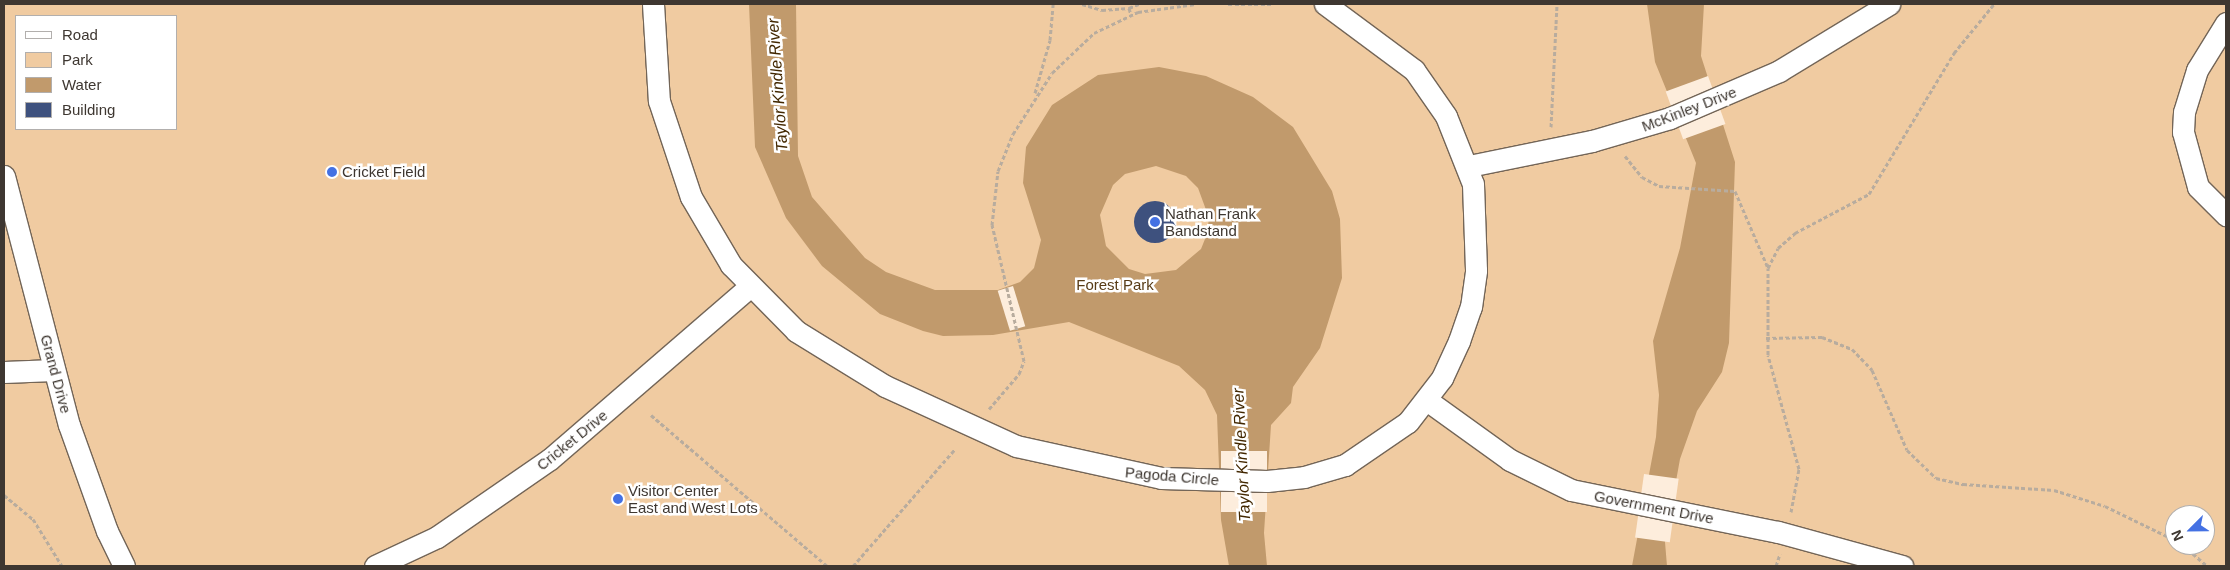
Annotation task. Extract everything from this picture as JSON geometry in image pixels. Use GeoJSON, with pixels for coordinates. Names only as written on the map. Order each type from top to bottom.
{"type":"FeatureCollection","features":[{"type":"Feature","properties":{"kind":"street","name":"Pagoda Circle"},"geometry":{"type":"LineString","coordinates":[[653,4],[659,101],[678,167],[719,248],[749,287],[828,354],[973,428],[1092,466],[1161,478],[1221,481],[1267,481],[1322,473],[1363,457],[1398,432],[1428,400],[1459,341],[1471,307],[1478,231],[1469,166],[1446,116],[1414,70],[1325,4]]}},
{"type":"Feature","properties":{"kind":"street","name":"McKinley Drive"},"geometry":{"type":"LineString","coordinates":[[1469,166],[1592,141],[1670,118],[1788,67],[1890,4]]}},
{"type":"Feature","properties":{"kind":"street"},"geometry":{"type":"LineString","coordinates":[[2226,23],[2197,70],[2184,112],[2183,132],[2198,187],[2226,215]]}},
{"type":"Feature","properties":{"kind":"street","name":"Grand Drive"},"geometry":{"type":"LineString","coordinates":[[4,176],[54,370],[86,476],[124,566]]}},
{"type":"Feature","properties":{"kind":"street","name":"Cricket Drive"},"geometry":{"type":"LineString","coordinates":[[375,566],[436,536],[550,459],[749,287]]}},
{"type":"Feature","properties":{"kind":"street"},"geometry":{"type":"LineString","coordinates":[[4,372],[54,370]]}},
{"type":"Feature","properties":{"kind":"street","name":"Government Drive"},"geometry":{"type":"LineString","coordinates":[[1428,400],[1541,478],[1634,504],[1778,532],[1902,566]]}},
{"type":"Feature","properties":{"kind":"path"},"geometry":{"type":"LineString","coordinates":[[989,409],[1022,368],[1017,328],[992,225],[995,191],[1004,153],[1034,96],[1050,40],[1053,4]]}},
{"type":"Feature","properties":{"kind":"path"},"geometry":{"type":"LineString","coordinates":[[1082,4],[1108,10],[1129,8],[1139,4]]}},
{"type":"Feature","properties":{"kind":"path"},"geometry":{"type":"LineString","coordinates":[[1034,96],[1083,42],[1131,14],[1195,4]]}},
{"type":"Feature","properties":{"kind":"path"},"geometry":{"type":"LineString","coordinates":[[1228,4],[1271,4]]}},
{"type":"Feature","properties":{"kind":"path"},"geometry":{"type":"LineString","coordinates":[[1550,128],[1557,4]]}},
{"type":"Feature","properties":{"kind":"path"},"geometry":{"type":"LineString","coordinates":[[1792,510],[1797,451],[1771,376],[1766,338],[1768,268],[1778,248],[1795,233],[1869,194],[1954,53],[1994,4]]}},
{"type":"Feature","properties":{"kind":"path"},"geometry":{"type":"LineString","coordinates":[[1129,8],[1131,14]]}},
{"type":"Feature","properties":{"kind":"path"},"geometry":{"type":"LineString","coordinates":[[1625,156],[1642,177],[1659,186],[1734,191],[1768,268]]}},
{"type":"Feature","properties":{"kind":"path"},"geometry":{"type":"LineString","coordinates":[[1766,338],[1822,337],[1852,349],[1872,370],[1907,450],[1936,478],[1963,484],[2054,490],[2105,506],[2165,535]]}},
{"type":"Feature","properties":{"kind":"path"},"geometry":{"type":"LineString","coordinates":[[651,415],[827,566]]}},
{"type":"Feature","properties":{"kind":"path"},"geometry":{"type":"LineString","coordinates":[[852,566],[955,449]]}},
{"type":"Feature","properties":{"kind":"path"},"geometry":{"type":"LineString","coordinates":[[4,495],[33,518],[62,566]]}},
{"type":"Feature","properties":{"kind":"path"},"geometry":{"type":"LineString","coordinates":[[1776,566],[1780,554]]}},
{"type":"Feature","properties":{"kind":"path"},"geometry":{"type":"LineString","coordinates":[[2194,555],[2207,566]]}},
{"type":"Feature","properties":{"kind":"green space","name":"Forest Park"},"geometry":{"type":"Polygon","coordinates":[[[4,4],[2226,4],[2226,566],[4,566],[4,4]]]}},
{"type":"Feature","properties":{"kind":"water","name":"Taylor Kindle River"},"geometry":{"type":"Polygon","coordinates":[[[749,4],[796,4],[798,156],[812,197],[865,258],[886,272],[935,290],[998,290],[1020,282],[1034,268],[1041,240],[1023,183],[1026,147],[1052,105],[1098,75],[1159,67],[1206,76],[1253,97],[1293,127],[1332,191],[1340,219],[1342,278],[1320,348],[1293,387],[1291,403],[1271,425],[1264,533],[1267,566],[1229,566],[1221,520],[1217,415],[1205,390],[1179,366],[1069,322],[993,335],[943,336],[923,331],[880,314],[822,266],[786,218],[755,147],[749,4]],[[1156,166],[1125,174],[1113,185],[1100,215],[1106,246],[1129,269],[1145,274],[1176,270],[1201,249],[1207,234],[1209,218],[1198,188],[1186,176],[1156,166]]]}},
{"type":"Feature","properties":{"kind":"water"},"geometry":{"type":"Polygon","coordinates":[[[1647,4],[1704,4],[1701,56],[1735,162],[1729,343],[1722,372],[1697,411],[1680,459],[1665,542],[1667,566],[1632,566],[1656,437],[1659,395],[1653,341],[1680,248],[1696,163],[1655,62],[1647,4]]]}},
{"type":"Feature","properties":{"kind":"pier"},"geometry":{"type":"Polygon","coordinates":[[[1708,76],[1725,124],[1683,139],[1666,91],[1708,76]]]}},
{"type":"Feature","properties":{"kind":"pier"},"geometry":{"type":"Polygon","coordinates":[[[1013,286],[1025,326],[1010,331],[998,291],[1013,286]]]}},
{"type":"Feature","properties":{"kind":"pier"},"geometry":{"type":"Polygon","coordinates":[[[1221,451],[1267,451],[1267,512],[1221,512],[1221,451]]]}},
{"type":"Feature","properties":{"kind":"pier"},"geometry":{"type":"Polygon","coordinates":[[[1644,474],[1679,479],[1670,542],[1635,537],[1644,474]]]}},
{"type":"Feature","properties":{"kind":"building","name":"Nathan Frank Bandstand"},"geometry":{"type":"Polygon","coordinates":[[[1155,201],[1170,207],[1176,222],[1170,237],[1155,243],[1140,237],[1134,222],[1140,207],[1155,201]]]}},
{"type":"Feature","properties":{"kind":"place","name":"Cricket Field"},"geometry":{"type":"Point","coordinates":[332,172]}},
{"type":"Feature","properties":{"kind":"place","name":"Nathan Frank Bandstand"},"geometry":{"type":"Point","coordinates":[1155,222]}},
{"type":"Feature","properties":{"kind":"place","name":"Visitor Center East and West Lots"},"geometry":{"type":"Point","coordinates":[618,499]}}]}
